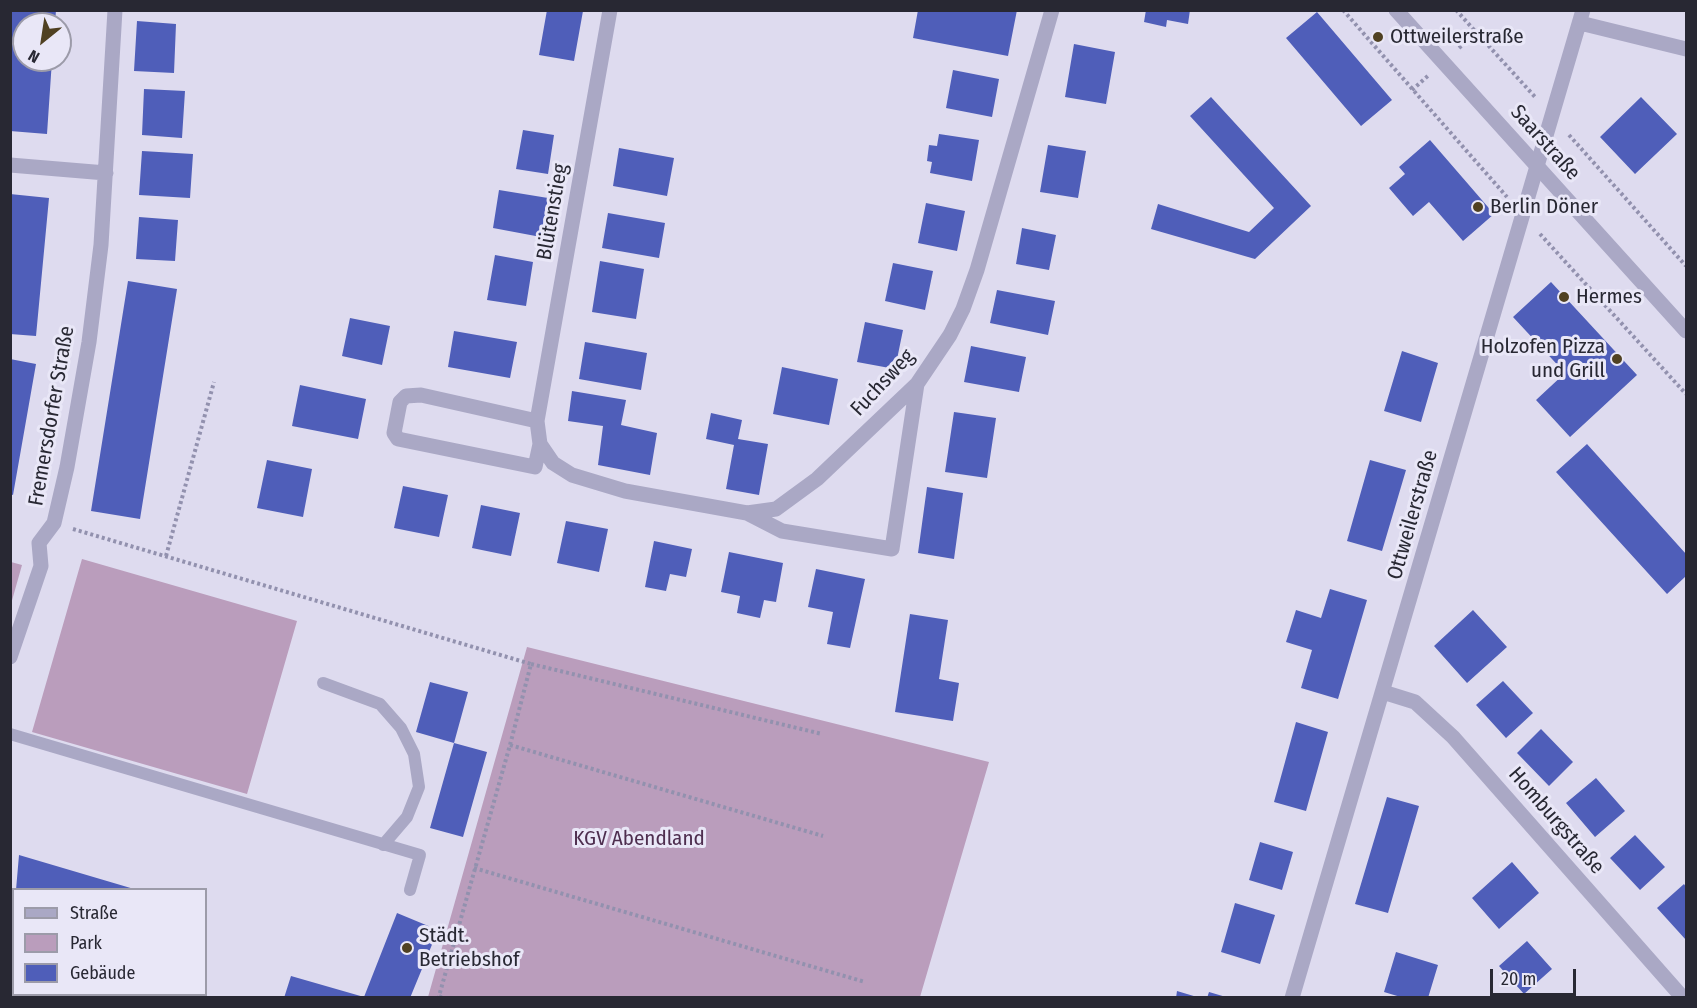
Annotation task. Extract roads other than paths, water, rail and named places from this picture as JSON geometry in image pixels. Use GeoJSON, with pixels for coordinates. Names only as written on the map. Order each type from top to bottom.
{"type":"FeatureCollection","features":[{"type":"Feature","properties":{"kind":"street","name":"Fremersdorfer Straße"},"geometry":{"type":"LineString","coordinates":[[10,657],[41,566],[39,543],[54,523],[67,467],[90,330],[101,245],[115,10]]}},
{"type":"Feature","properties":{"kind":"street","name":"Blütenstieg"},"geometry":{"type":"LineString","coordinates":[[537,421],[610,10]]}},
{"type":"Feature","properties":{"kind":"street","name":"Fuchsweg"},"geometry":{"type":"LineString","coordinates":[[540,444],[553,463],[572,476],[625,491],[747,513],[776,509],[817,479],[917,384],[950,335],[963,309],[982,250],[1052,10]]}},
{"type":"Feature","properties":{"kind":"street","name":"Saarstraße"},"geometry":{"type":"LineString","coordinates":[[1396,10],[1686,331]]}},
{"type":"Feature","properties":{"kind":"street"},"geometry":{"type":"LineString","coordinates":[[1582,17],[1686,50]]}},
{"type":"Feature","properties":{"kind":"street","name":"Ottweilerstraße"},"geometry":{"type":"LineString","coordinates":[[1292,998],[1582,17]]}},
{"type":"Feature","properties":{"kind":"street"},"geometry":{"type":"LineString","coordinates":[[10,165],[106,173]]}},
{"type":"Feature","properties":{"kind":"street"},"geometry":{"type":"LineString","coordinates":[[747,513],[782,531],[892,549],[917,384]]}},
{"type":"Feature","properties":{"kind":"street"},"geometry":{"type":"LineString","coordinates":[[421,395],[537,421],[540,444],[535,468],[398,439],[394,433],[400,402],[406,396],[421,395]]}},
{"type":"Feature","properties":{"kind":"street","name":"Homburgstraße"},"geometry":{"type":"LineString","coordinates":[[1383,692],[1415,702],[1453,737],[1683,998]]}},
{"type":"Feature","properties":{"kind":"lane"},"geometry":{"type":"LineString","coordinates":[[323,683],[380,704],[401,728],[414,754],[419,787],[407,817],[383,845]]}},
{"type":"Feature","properties":{"kind":"lane"},"geometry":{"type":"LineString","coordinates":[[10,734],[420,855],[410,890]]}},
{"type":"Feature","properties":{"kind":"place","name":"Ottweilerstraße"},"geometry":{"type":"Point","coordinates":[1378,37]}},
{"type":"Feature","properties":{"kind":"place","name":"Berlin Döner"},"geometry":{"type":"Point","coordinates":[1478,207]}},
{"type":"Feature","properties":{"kind":"place","name":"Hermes"},"geometry":{"type":"Point","coordinates":[1564,297]}},
{"type":"Feature","properties":{"kind":"place","name":"Holzofen Pizza und Grill"},"geometry":{"type":"Point","coordinates":[1617,359]}},
{"type":"Feature","properties":{"kind":"place","name":"Städt. Betriebshof"},"geometry":{"type":"Point","coordinates":[407,948]}},
{"type":"Feature","properties":{"kind":"park label","name":"KGV Abendland"},"geometry":{"type":"Point","coordinates":[639,839]}}]}
